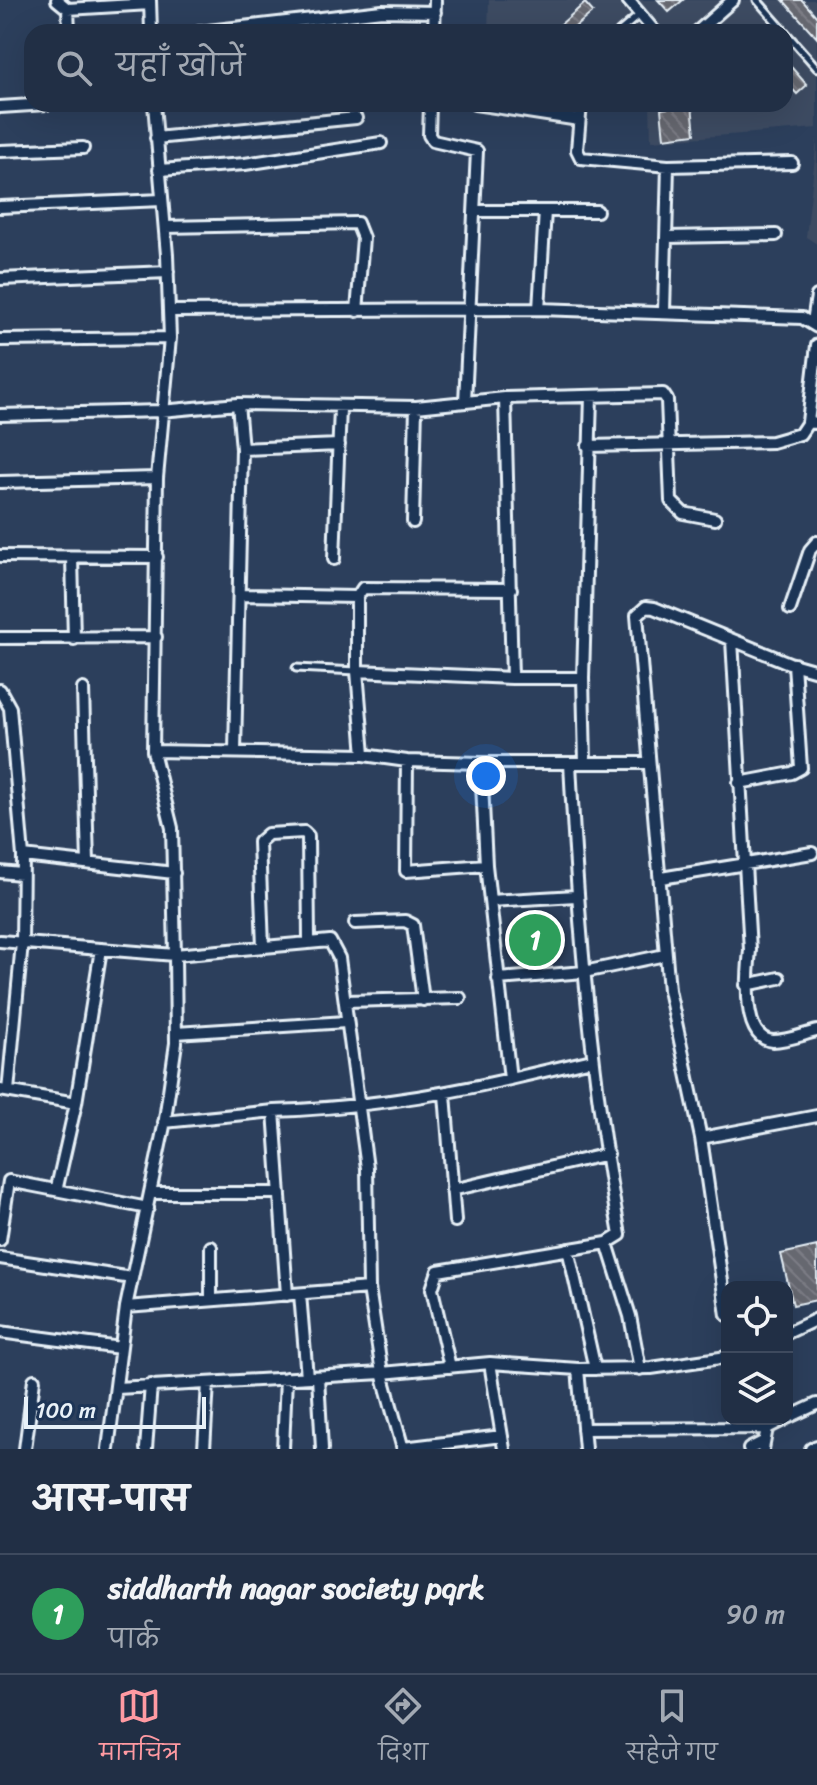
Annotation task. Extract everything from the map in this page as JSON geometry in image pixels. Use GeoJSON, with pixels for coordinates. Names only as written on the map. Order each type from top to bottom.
{"type":"FeatureCollection","features":[{"type":"Feature","properties":{"kind":"street"},"geometry":{"type":"LineString","coordinates":[[57,0],[75,6],[150,2],[151,24]]}},
{"type":"Feature","properties":{"kind":"street"},"geometry":{"type":"LineString","coordinates":[[628,0],[648,24]]}},
{"type":"Feature","properties":{"kind":"street"},"geometry":{"type":"LineString","coordinates":[[706,24],[733,0]]}},
{"type":"Feature","properties":{"kind":"street"},"geometry":{"type":"LineString","coordinates":[[269,24],[435,6]]}},
{"type":"Feature","properties":{"kind":"street"},"geometry":{"type":"LineString","coordinates":[[0,107],[24,105]]}},
{"type":"Feature","properties":{"kind":"street"},"geometry":{"type":"LineString","coordinates":[[108,1449],[126,1307],[164,1122],[176,1033],[172,828],[153,751],[157,478],[170,338],[165,227],[154,112]]}},
{"type":"Feature","properties":{"kind":"street"},"geometry":{"type":"LineString","coordinates":[[430,112],[429,135],[433,141],[477,151],[465,402]]}},
{"type":"Feature","properties":{"kind":"street"},"geometry":{"type":"LineString","coordinates":[[535,112],[579,120]]}},
{"type":"Feature","properties":{"kind":"street"},"geometry":{"type":"LineString","coordinates":[[580,112],[577,150],[581,158],[668,166],[792,163]]}},
{"type":"Feature","properties":{"kind":"street"},"geometry":{"type":"LineString","coordinates":[[156,138],[356,118]]}},
{"type":"Feature","properties":{"kind":"street"},"geometry":{"type":"LineString","coordinates":[[159,170],[245,164],[381,143]]}},
{"type":"Feature","properties":{"kind":"street"},"geometry":{"type":"LineString","coordinates":[[0,151],[83,148]]}},
{"type":"Feature","properties":{"kind":"street"},"geometry":{"type":"LineString","coordinates":[[664,311],[668,166]]}},
{"type":"Feature","properties":{"kind":"street"},"geometry":{"type":"LineString","coordinates":[[0,207],[162,200]]}},
{"type":"Feature","properties":{"kind":"street"},"geometry":{"type":"LineString","coordinates":[[476,211],[597,211]]}},
{"type":"Feature","properties":{"kind":"street"},"geometry":{"type":"LineString","coordinates":[[539,309],[545,211]]}},
{"type":"Feature","properties":{"kind":"street"},"geometry":{"type":"LineString","coordinates":[[165,227],[357,223],[363,238],[357,311]]}},
{"type":"Feature","properties":{"kind":"street"},"geometry":{"type":"LineString","coordinates":[[667,237],[776,235]]}},
{"type":"Feature","properties":{"kind":"street"},"geometry":{"type":"LineString","coordinates":[[0,279],[168,272]]}},
{"type":"Feature","properties":{"kind":"street"},"geometry":{"type":"LineString","coordinates":[[169,311],[664,311],[802,318],[815,325],[817,296]]}},
{"type":"Feature","properties":{"kind":"street"},"geometry":{"type":"LineString","coordinates":[[0,340],[170,338]]}},
{"type":"Feature","properties":{"kind":"street"},"geometry":{"type":"LineString","coordinates":[[588,446],[772,442],[800,434],[812,422],[817,345]]}},
{"type":"Feature","properties":{"kind":"street"},"geometry":{"type":"LineString","coordinates":[[0,415],[161,411],[238,404],[416,407],[505,398],[663,394],[667,400],[666,445],[673,507],[683,513],[715,519]]}},
{"type":"Feature","properties":{"kind":"street"},"geometry":{"type":"LineString","coordinates":[[585,763],[583,678],[591,396]]}},
{"type":"Feature","properties":{"kind":"street"},"geometry":{"type":"LineString","coordinates":[[505,398],[512,678]]}},
{"type":"Feature","properties":{"kind":"street"},"geometry":{"type":"LineString","coordinates":[[235,751],[242,449],[238,404]]}},
{"type":"Feature","properties":{"kind":"street"},"geometry":{"type":"LineString","coordinates":[[413,522],[416,407]]}},
{"type":"Feature","properties":{"kind":"street"},"geometry":{"type":"LineString","coordinates":[[334,559],[340,408]]}},
{"type":"Feature","properties":{"kind":"street"},"geometry":{"type":"LineString","coordinates":[[242,449],[339,445]]}},
{"type":"Feature","properties":{"kind":"street"},"geometry":{"type":"LineString","coordinates":[[0,482],[157,478]]}},
{"type":"Feature","properties":{"kind":"street"},"geometry":{"type":"LineString","coordinates":[[790,609],[810,550],[817,542]]}},
{"type":"Feature","properties":{"kind":"street"},"geometry":{"type":"LineString","coordinates":[[0,556],[157,557]]}},
{"type":"Feature","properties":{"kind":"street"},"geometry":{"type":"LineString","coordinates":[[72,557],[74,639]]}},
{"type":"Feature","properties":{"kind":"street"},"geometry":{"type":"LineString","coordinates":[[364,755],[357,671],[359,591],[369,587],[511,589]]}},
{"type":"Feature","properties":{"kind":"street"},"geometry":{"type":"LineString","coordinates":[[240,595],[357,597]]}},
{"type":"Feature","properties":{"kind":"street"},"geometry":{"type":"LineString","coordinates":[[722,1281],[701,1138],[669,990],[648,763],[639,612],[654,608],[817,671]]}},
{"type":"Feature","properties":{"kind":"street"},"geometry":{"type":"LineString","coordinates":[[0,638],[156,637]]}},
{"type":"Feature","properties":{"kind":"street"},"geometry":{"type":"LineString","coordinates":[[732,640],[750,950],[746,985],[752,1023],[759,1035],[772,1041],[817,1031]]}},
{"type":"Feature","properties":{"kind":"street"},"geometry":{"type":"LineString","coordinates":[[739,783],[792,773],[801,768],[794,664]]}},
{"type":"Feature","properties":{"kind":"street"},"geometry":{"type":"LineString","coordinates":[[357,671],[583,678]]}},
{"type":"Feature","properties":{"kind":"street"},"geometry":{"type":"LineString","coordinates":[[83,689],[88,863]]}},
{"type":"Feature","properties":{"kind":"street"},"geometry":{"type":"LineString","coordinates":[[0,690],[10,708],[23,856],[22,943],[4,1091],[76,1103]]}},
{"type":"Feature","properties":{"kind":"street"},"geometry":{"type":"LineString","coordinates":[[153,751],[364,755],[407,761],[481,763],[648,763]]}},
{"type":"Feature","properties":{"kind":"street"},"geometry":{"type":"LineString","coordinates":[[407,761],[406,871],[486,865]]}},
{"type":"Feature","properties":{"kind":"street"},"geometry":{"type":"LineString","coordinates":[[481,763],[486,865],[510,1079]]}},
{"type":"Feature","properties":{"kind":"street"},"geometry":{"type":"LineString","coordinates":[[450,1367],[432,1289],[438,1271],[607,1243],[620,1235],[592,1060],[576,896],[570,763]]}},
{"type":"Feature","properties":{"kind":"street"},"geometry":{"type":"LineString","coordinates":[[263,947],[259,842],[268,834],[304,832],[308,836],[309,941]]}},
{"type":"Feature","properties":{"kind":"street"},"geometry":{"type":"LineString","coordinates":[[661,878],[812,853]]}},
{"type":"Feature","properties":{"kind":"street"},"geometry":{"type":"LineString","coordinates":[[23,856],[174,873]]}},
{"type":"Feature","properties":{"kind":"street"},"geometry":{"type":"LineString","coordinates":[[0,872],[21,874]]}},
{"type":"Feature","properties":{"kind":"street"},"geometry":{"type":"LineString","coordinates":[[490,901],[576,896]]}},
{"type":"Feature","properties":{"kind":"street"},"geometry":{"type":"LineString","coordinates":[[355,923],[405,921],[413,925],[423,1000]]}},
{"type":"Feature","properties":{"kind":"street"},"geometry":{"type":"LineString","coordinates":[[0,941],[175,955],[325,939],[335,948],[346,1001],[346,1022],[367,1168],[369,1288],[382,1373],[403,1448],[502,1436]]}},
{"type":"Feature","properties":{"kind":"street"},"geometry":{"type":"LineString","coordinates":[[57,1187],[76,1103],[101,949]]}},
{"type":"Feature","properties":{"kind":"street"},"geometry":{"type":"LineString","coordinates":[[498,979],[584,972],[665,955]]}},
{"type":"Feature","properties":{"kind":"street"},"geometry":{"type":"LineString","coordinates":[[746,985],[779,978]]}},
{"type":"Feature","properties":{"kind":"street"},"geometry":{"type":"LineString","coordinates":[[346,1001],[460,998]]}},
{"type":"Feature","properties":{"kind":"street"},"geometry":{"type":"LineString","coordinates":[[176,1033],[346,1022]]}},
{"type":"Feature","properties":{"kind":"street"},"geometry":{"type":"LineString","coordinates":[[164,1122],[274,1111],[358,1108],[445,1094],[592,1060]]}},
{"type":"Feature","properties":{"kind":"street"},"geometry":{"type":"LineString","coordinates":[[445,1094],[455,1221]]}},
{"type":"Feature","properties":{"kind":"street"},"geometry":{"type":"LineString","coordinates":[[274,1111],[287,1295]]}},
{"type":"Feature","properties":{"kind":"street"},"geometry":{"type":"LineString","coordinates":[[701,1138],[817,1116]]}},
{"type":"Feature","properties":{"kind":"street"},"geometry":{"type":"LineString","coordinates":[[452,1190],[608,1154]]}},
{"type":"Feature","properties":{"kind":"street"},"geometry":{"type":"LineString","coordinates":[[0,1240],[4,1180],[57,1187],[148,1208]]}},
{"type":"Feature","properties":{"kind":"street"},"geometry":{"type":"LineString","coordinates":[[151,1193],[280,1193]]}},
{"type":"Feature","properties":{"kind":"street"},"geometry":{"type":"LineString","coordinates":[[607,1243],[630,1316],[640,1369]]}},
{"type":"Feature","properties":{"kind":"street"},"geometry":{"type":"LineString","coordinates":[[211,1247],[211,1300]]}},
{"type":"Feature","properties":{"kind":"street"},"geometry":{"type":"LineString","coordinates":[[568,1249],[595,1369]]}},
{"type":"Feature","properties":{"kind":"street"},"geometry":{"type":"LineString","coordinates":[[0,1258],[132,1278]]}},
{"type":"Feature","properties":{"kind":"street"},"geometry":{"type":"LineString","coordinates":[[126,1307],[369,1288]]}},
{"type":"Feature","properties":{"kind":"street"},"geometry":{"type":"LineString","coordinates":[[300,1294],[322,1449]]}},
{"type":"Feature","properties":{"kind":"street"},"geometry":{"type":"LineString","coordinates":[[793,1330],[817,1319]]}},
{"type":"Feature","properties":{"kind":"street"},"geometry":{"type":"LineString","coordinates":[[0,1332],[120,1348]]}},
{"type":"Feature","properties":{"kind":"street"},"geometry":{"type":"LineString","coordinates":[[117,1388],[382,1373],[490,1363],[578,1369],[640,1369],[721,1358]]}},
{"type":"Feature","properties":{"kind":"street"},"geometry":{"type":"LineString","coordinates":[[490,1363],[504,1449]]}},
{"type":"Feature","properties":{"kind":"street"},"geometry":{"type":"LineString","coordinates":[[578,1369],[585,1449]]}},
{"type":"Feature","properties":{"kind":"street"},"geometry":{"type":"LineString","coordinates":[[283,1449],[286,1378]]}},
{"type":"Feature","properties":{"kind":"street"},"geometry":{"type":"LineString","coordinates":[[25,1449],[34,1380]]}},
{"type":"Feature","properties":{"kind":"street"},"geometry":{"type":"LineString","coordinates":[[204,1449],[208,1383]]}},
{"type":"Feature","properties":{"kind":"street"},"geometry":{"type":"LineString","coordinates":[[146,1449],[151,1385]]}},
{"type":"Feature","properties":{"kind":"street"},"geometry":{"type":"LineString","coordinates":[[793,1415],[817,1404]]}},
{"type":"Feature","properties":{"kind":"street"},"geometry":{"type":"LineString","coordinates":[[583,1429],[767,1428],[773,1425]]}},
{"type":"Feature","properties":{"kind":"street"},"geometry":{"type":"LineString","coordinates":[[749,1449],[763,1446],[767,1428]]}},
{"type":"Feature","properties":{"kind":"street"},"geometry":{"type":"LineString","coordinates":[[811,1449],[817,1446]]}},
{"type":"Feature","properties":{"kind":"lane"},"geometry":{"type":"LineString","coordinates":[[757,0],[778,24]]}},
{"type":"Feature","properties":{"kind":"lane"},"geometry":{"type":"LineString","coordinates":[[628,24],[640,14]]}},
{"type":"Feature","properties":{"kind":"lane"},"geometry":{"type":"LineString","coordinates":[[793,41],[817,68]]}},
{"type":"Feature","properties":{"kind":"lane"},"geometry":{"type":"LineString","coordinates":[[296,668],[357,671]]}},
{"type":"Feature","properties":{"kind":"shaded area"},"geometry":{"type":"Polygon","coordinates":[[[489,0],[817,0],[817,128],[651,141],[650,112],[793,112],[793,24],[488,24],[489,0]]]}},
{"type":"Feature","properties":{"kind":"shaded area"},"geometry":{"type":"Polygon","coordinates":[[[817,139],[817,244],[806,237],[817,139]]]}},
{"type":"Feature","properties":{"kind":"building"},"geometry":{"type":"Polygon","coordinates":[[[658,0],[683,0],[669,12],[658,0]]]}},
{"type":"Feature","properties":{"kind":"building"},"geometry":{"type":"Polygon","coordinates":[[[783,0],[802,0],[817,17],[817,38],[783,0]]]}},
{"type":"Feature","properties":{"kind":"building"},"geometry":{"type":"Polygon","coordinates":[[[585,3],[593,12],[579,24],[561,24],[585,3]]]}},
{"type":"Feature","properties":{"kind":"building"},"geometry":{"type":"Polygon","coordinates":[[[793,69],[807,85],[797,94],[793,90],[793,69]]]}},
{"type":"Feature","properties":{"kind":"building"},"geometry":{"type":"Polygon","coordinates":[[[661,112],[693,112],[695,134],[664,138],[661,112]]]}},
{"type":"Feature","properties":{"kind":"building"},"geometry":{"type":"Polygon","coordinates":[[[817,1246],[817,1300],[793,1305],[793,1281],[787,1281],[781,1254],[817,1246]]]}},
{"type":"Feature","properties":{"kind":"place","name":"siddharth nagar society pqrk"},"geometry":{"type":"Point","coordinates":[535,940]}}]}
